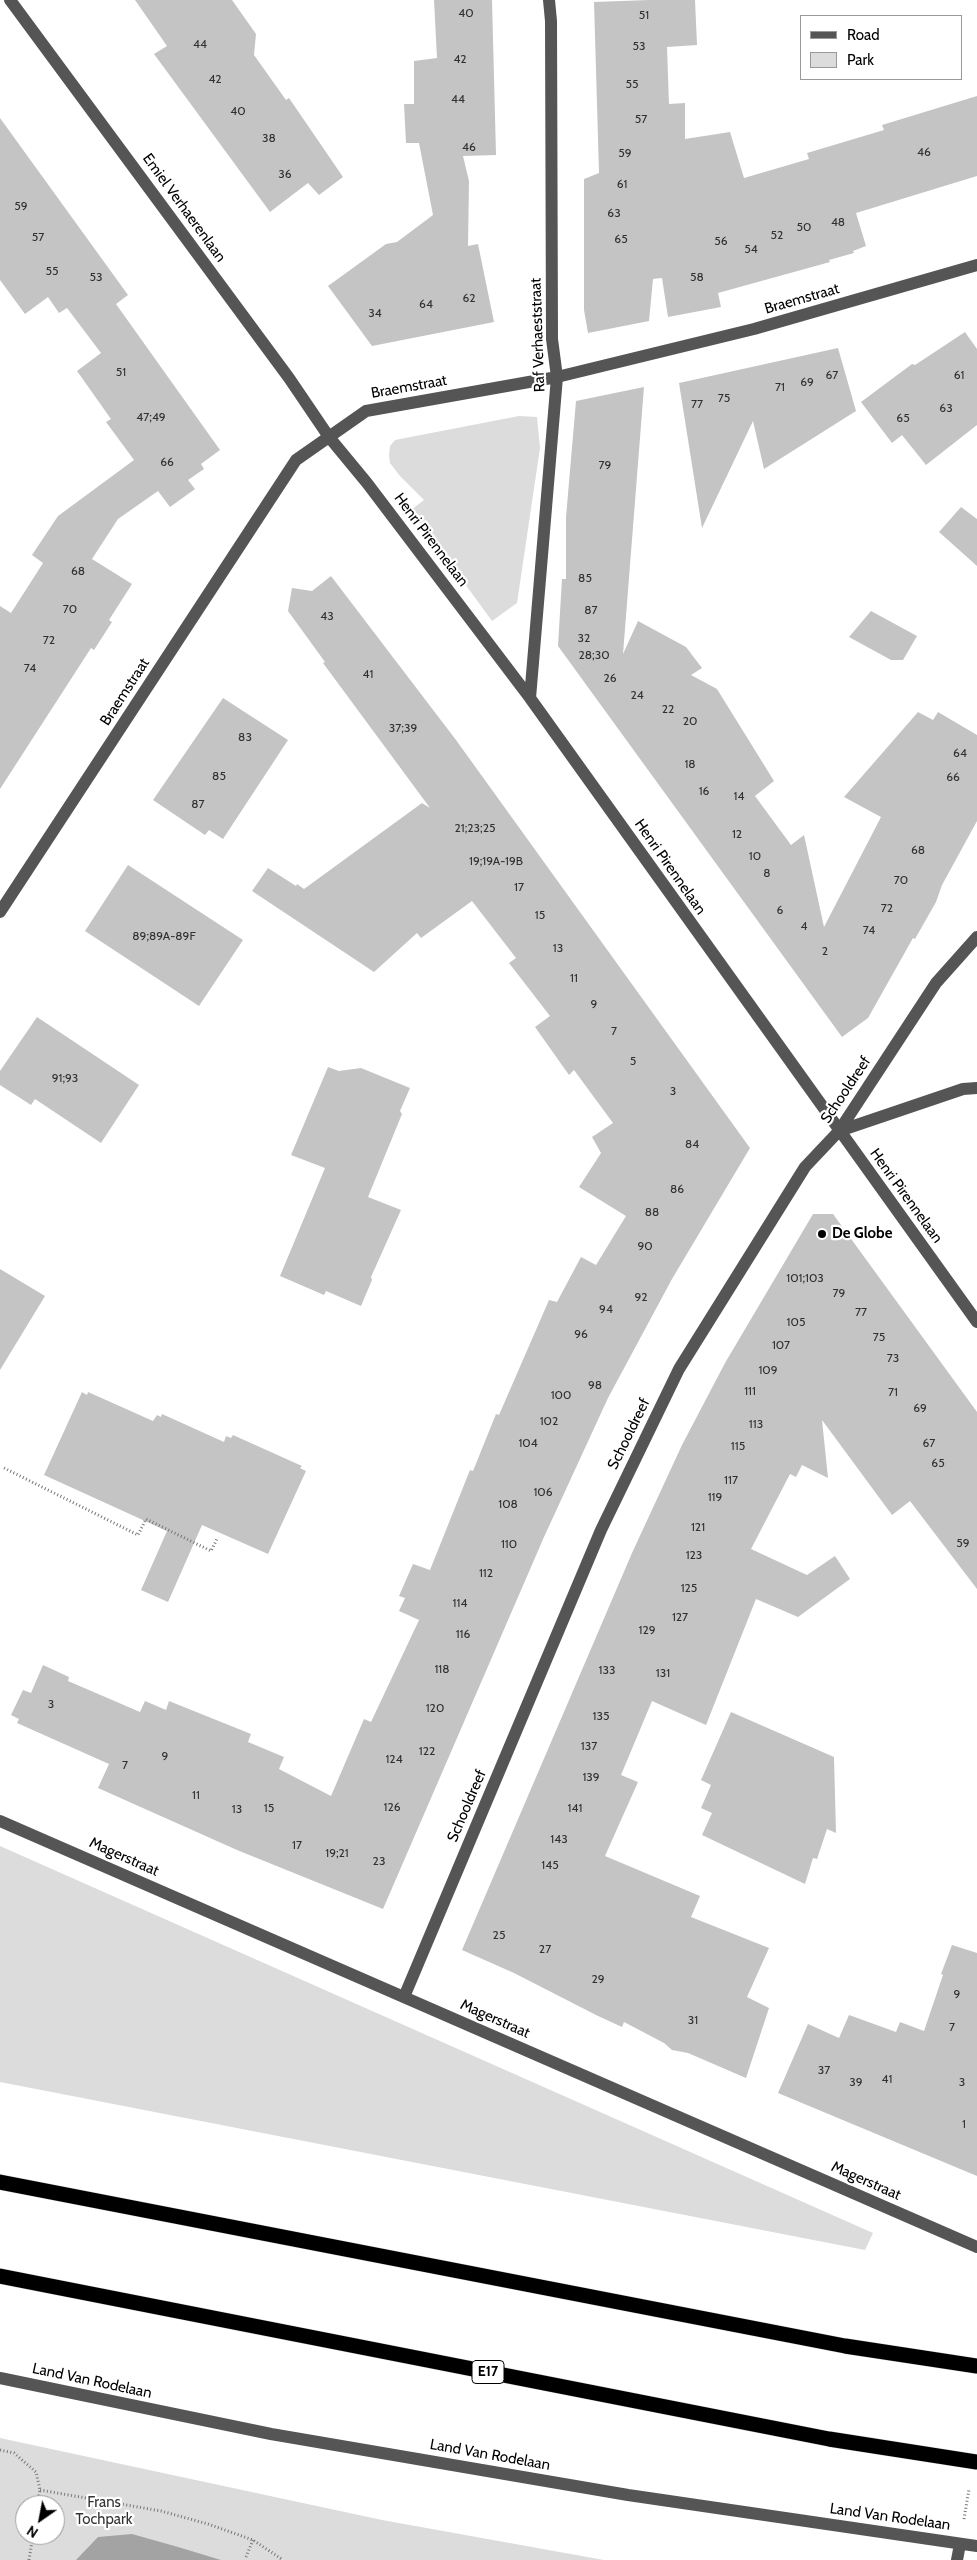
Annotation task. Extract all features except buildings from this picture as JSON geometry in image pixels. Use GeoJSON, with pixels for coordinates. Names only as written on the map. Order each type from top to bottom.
{"type":"FeatureCollection","features":[{"type":"Feature","properties":{"kind":"highway"},"geometry":{"type":"LineString","coordinates":[[0,2182],[845,2346],[977,2366]]}},
{"type":"Feature","properties":{"kind":"highway","name":"E17"},"geometry":{"type":"LineString","coordinates":[[0,2276],[829,2439],[977,2462]]}},
{"type":"Feature","properties":{"kind":"street","name":"Emiel Verhaerenlaan"},"geometry":{"type":"LineString","coordinates":[[10,0],[289,378],[329,436]]}},
{"type":"Feature","properties":{"kind":"street","name":"Raf Verhaeststraat"},"geometry":{"type":"LineString","coordinates":[[530,698],[557,377],[552,339],[552,21],[549,0]]}},
{"type":"Feature","properties":{"kind":"street","name":"Braemstraat"},"geometry":{"type":"LineString","coordinates":[[0,912],[296,460],[366,411],[557,377],[754,330],[977,265]]}},
{"type":"Feature","properties":{"kind":"street","name":"Henri Pirennelaan"},"geometry":{"type":"LineString","coordinates":[[329,436],[367,483],[530,698],[977,1322]]}},
{"type":"Feature","properties":{"kind":"street","name":"Schooldreef"},"geometry":{"type":"LineString","coordinates":[[404,1997],[601,1530],[679,1369],[805,1167],[839,1131],[936,983],[977,938]]}},
{"type":"Feature","properties":{"kind":"street"},"geometry":{"type":"LineString","coordinates":[[839,1131],[963,1089],[977,1088]]}},
{"type":"Feature","properties":{"kind":"street","name":"Magerstraat"},"geometry":{"type":"LineString","coordinates":[[0,1820],[977,2247]]}},
{"type":"Feature","properties":{"kind":"street","name":"Land Van Rodelaan"},"geometry":{"type":"LineString","coordinates":[[0,2378],[271,2434],[609,2492],[977,2546]]}},
{"type":"Feature","properties":{"kind":"street"},"geometry":{"type":"LineString","coordinates":[[957,2560],[960,2544]]}},
{"type":"Feature","properties":{"kind":"path"},"geometry":{"type":"LineString","coordinates":[[4,1468],[138,1535],[146,1519],[211,1551],[217,1539]]}},
{"type":"Feature","properties":{"kind":"path"},"geometry":{"type":"LineString","coordinates":[[0,2450],[14,2453],[36,2472],[40,2490],[39,2495]]}},
{"type":"Feature","properties":{"kind":"path"},"geometry":{"type":"LineString","coordinates":[[960,2544],[970,2485]]}},
{"type":"Feature","properties":{"kind":"path"},"geometry":{"type":"LineString","coordinates":[[40,2490],[161,2511],[208,2524],[253,2540],[282,2560]]}},
{"type":"Feature","properties":{"kind":"path"},"geometry":{"type":"LineString","coordinates":[[246,2557],[253,2540]]}},
{"type":"Feature","properties":{"kind":"path"},"geometry":{"type":"LineString","coordinates":[[29,2560],[31,2545]]}},
{"type":"Feature","properties":{"kind":"green space"},"geometry":{"type":"Polygon","coordinates":[[[519,416],[537,417],[540,448],[517,603],[492,621],[411,510],[424,500],[390,463],[390,446],[395,440],[519,416]]]}},
{"type":"Feature","properties":{"kind":"green space"},"geometry":{"type":"Polygon","coordinates":[[[0,1846],[873,2233],[865,2250],[0,2082],[0,1846]]]}},
{"type":"Feature","properties":{"kind":"green space","name":"Frans Tochpark"},"geometry":{"type":"Polygon","coordinates":[[[0,2438],[382,2520],[604,2560],[0,2560],[0,2438]]]}},
{"type":"Feature","properties":{"kind":"shaded area"},"geometry":{"type":"Polygon","coordinates":[[[132,2534],[221,2560],[76,2560],[98,2537],[132,2534]]]}},
{"type":"Feature","properties":{"kind":"place","name":"De Globe"},"geometry":{"type":"Point","coordinates":[822,1234]}}]}
